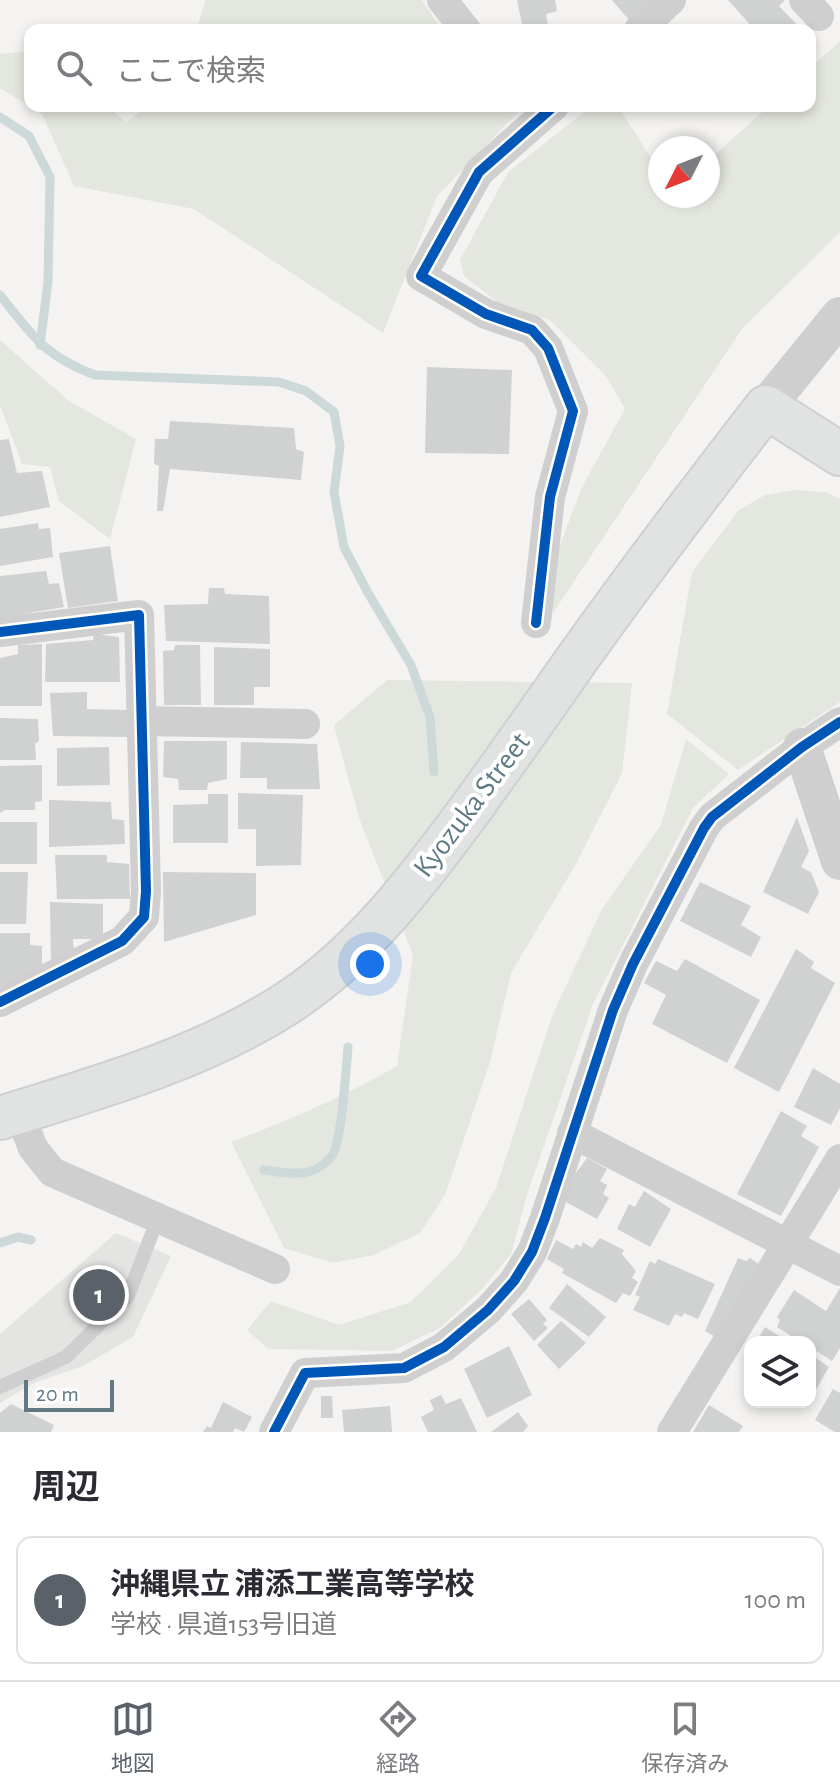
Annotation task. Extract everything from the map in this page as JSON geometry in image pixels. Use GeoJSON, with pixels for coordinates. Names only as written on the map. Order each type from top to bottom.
{"type":"FeatureCollection","features":[{"type":"Feature","properties":{"kind":"main road"},"geometry":{"type":"LineString","coordinates":[[766,407],[840,454]]}},
{"type":"Feature","properties":{"kind":"main road","name":"Kyozuka Street"},"geometry":{"type":"LineString","coordinates":[[10,1115],[105,1085],[208,1046],[289,1003],[353,951],[436,856],[588,644],[766,407]]}},
{"type":"Feature","properties":{"kind":"street"},"geometry":{"type":"LineString","coordinates":[[442,0],[461,24]]}},
{"type":"Feature","properties":{"kind":"street"},"geometry":{"type":"LineString","coordinates":[[645,24],[671,0]]}},
{"type":"Feature","properties":{"kind":"street"},"geometry":{"type":"LineString","coordinates":[[536,623],[550,497],[573,411],[548,348],[532,330],[486,314],[421,276],[479,172],[547,112]]}},
{"type":"Feature","properties":{"kind":"street"},"geometry":{"type":"LineString","coordinates":[[766,407],[840,316]]}},
{"type":"Feature","properties":{"kind":"street"},"geometry":{"type":"LineString","coordinates":[[0,632],[139,615],[146,891],[144,917],[122,941],[0,1002]]}},
{"type":"Feature","properties":{"kind":"street"},"geometry":{"type":"LineString","coordinates":[[141,721],[305,724]]}},
{"type":"Feature","properties":{"kind":"street"},"geometry":{"type":"LineString","coordinates":[[274,1432],[305,1373],[404,1368],[444,1347],[488,1310],[514,1281],[532,1252],[623,987],[704,828],[712,817],[802,747],[840,722]]}},
{"type":"Feature","properties":{"kind":"street"},"geometry":{"type":"LineString","coordinates":[[802,747],[840,861]]}},
{"type":"Feature","properties":{"kind":"street"},"geometry":{"type":"LineString","coordinates":[[10,1115],[52,1172],[275,1269]]}},
{"type":"Feature","properties":{"kind":"street"},"geometry":{"type":"LineString","coordinates":[[572,1133],[840,1271]]}},
{"type":"Feature","properties":{"kind":"street"},"geometry":{"type":"LineString","coordinates":[[672,1432],[840,1159]]}},
{"type":"Feature","properties":{"kind":"lane"},"geometry":{"type":"LineString","coordinates":[[0,1387],[66,1357],[128,1296],[158,1218]]}},
{"type":"Feature","properties":{"kind":"shaded area"},"geometry":{"type":"Polygon","coordinates":[[[206,0],[422,0],[438,24],[198,24],[206,0]]]}},
{"type":"Feature","properties":{"kind":"shaded area"},"geometry":{"type":"Polygon","coordinates":[[[840,41],[840,232],[742,329],[553,613],[552,566],[582,487],[625,409],[606,376],[550,320],[497,302],[464,276],[460,260],[508,172],[584,112],[622,112],[648,153],[648,208],[720,208],[720,150],[762,112],[816,112],[816,63],[840,41]]]}},
{"type":"Feature","properties":{"kind":"shaded area"},"geometry":{"type":"Polygon","coordinates":[[[24,52],[24,103],[0,88],[0,54],[24,52]]]}},
{"type":"Feature","properties":{"kind":"shaded area"},"geometry":{"type":"Polygon","coordinates":[[[39,112],[114,112],[126,122],[140,112],[518,112],[437,196],[383,333],[194,209],[74,186],[39,112]]]}},
{"type":"Feature","properties":{"kind":"shaded area"},"geometry":{"type":"Polygon","coordinates":[[[0,340],[69,401],[136,439],[110,539],[59,501],[50,467],[22,464],[0,405],[0,340]]]}},
{"type":"Feature","properties":{"kind":"shaded area"},"geometry":{"type":"Polygon","coordinates":[[[794,490],[825,492],[840,499],[840,702],[738,770],[667,714],[692,572],[739,510],[765,495],[794,490]]]}},
{"type":"Feature","properties":{"kind":"shaded area"},"geometry":{"type":"Polygon","coordinates":[[[387,680],[632,683],[622,773],[576,864],[511,973],[490,1062],[445,1195],[420,1233],[374,1255],[333,1263],[284,1248],[231,1142],[315,1108],[397,1066],[413,955],[359,818],[334,725],[387,680]]]}},
{"type":"Feature","properties":{"kind":"shaded area"},"geometry":{"type":"Polygon","coordinates":[[[686,739],[729,774],[693,808],[593,1004],[528,1192],[511,1254],[482,1289],[440,1328],[392,1351],[268,1349],[247,1330],[271,1301],[339,1325],[411,1302],[459,1254],[496,1188],[552,1016],[602,909],[661,825],[686,739]]]}},
{"type":"Feature","properties":{"kind":"shaded area"},"geometry":{"type":"Polygon","coordinates":[[[116,1233],[171,1256],[133,1337],[83,1366],[34,1383],[0,1403],[0,1334],[116,1233]]]}},
{"type":"Feature","properties":{"kind":"building"},"geometry":{"type":"Polygon","coordinates":[[[517,0],[555,0],[557,11],[546,14],[548,24],[522,24],[517,0]]]}},
{"type":"Feature","properties":{"kind":"building"},"geometry":{"type":"Polygon","coordinates":[[[612,0],[652,0],[629,20],[612,0]]]}},
{"type":"Feature","properties":{"kind":"building"},"geometry":{"type":"Polygon","coordinates":[[[728,0],[785,0],[779,6],[796,24],[750,24],[728,0]]]}},
{"type":"Feature","properties":{"kind":"building"},"geometry":{"type":"Polygon","coordinates":[[[427,367],[512,370],[509,454],[425,453],[427,367]]]}},
{"type":"Feature","properties":{"kind":"building"},"geometry":{"type":"Polygon","coordinates":[[[170,421],[294,428],[296,449],[304,452],[301,480],[170,469],[163,511],[157,511],[159,466],[154,464],[155,439],[168,439],[170,421]]]}},
{"type":"Feature","properties":{"kind":"building"},"geometry":{"type":"Polygon","coordinates":[[[9,439],[17,473],[42,471],[50,507],[0,517],[0,440],[9,439]]]}},
{"type":"Feature","properties":{"kind":"building"},"geometry":{"type":"Polygon","coordinates":[[[38,523],[39,529],[50,528],[53,557],[0,566],[0,529],[38,523]]]}},
{"type":"Feature","properties":{"kind":"building"},"geometry":{"type":"Polygon","coordinates":[[[110,546],[118,601],[68,608],[59,553],[110,546]]]}},
{"type":"Feature","properties":{"kind":"building"},"geometry":{"type":"Polygon","coordinates":[[[46,571],[49,584],[59,583],[64,607],[0,618],[0,576],[46,571]]]}},
{"type":"Feature","properties":{"kind":"building"},"geometry":{"type":"Polygon","coordinates":[[[209,588],[224,588],[225,594],[269,596],[270,644],[166,641],[164,605],[208,604],[209,588]]]}},
{"type":"Feature","properties":{"kind":"building"},"geometry":{"type":"Polygon","coordinates":[[[94,634],[119,637],[120,682],[45,682],[46,644],[93,640],[94,634]]]}},
{"type":"Feature","properties":{"kind":"building"},"geometry":{"type":"Polygon","coordinates":[[[42,644],[42,706],[0,706],[0,658],[18,654],[18,645],[42,644]]]}},
{"type":"Feature","properties":{"kind":"building"},"geometry":{"type":"Polygon","coordinates":[[[175,645],[200,645],[201,705],[164,705],[163,651],[174,650],[175,645]]]}},
{"type":"Feature","properties":{"kind":"building"},"geometry":{"type":"Polygon","coordinates":[[[214,647],[270,649],[270,687],[254,687],[254,705],[214,705],[214,647]]]}},
{"type":"Feature","properties":{"kind":"building"},"geometry":{"type":"Polygon","coordinates":[[[87,692],[87,709],[129,710],[131,737],[53,736],[50,693],[87,692]]]}},
{"type":"Feature","properties":{"kind":"building"},"geometry":{"type":"Polygon","coordinates":[[[0,718],[38,719],[36,760],[0,760],[0,718]]]}},
{"type":"Feature","properties":{"kind":"building"},"geometry":{"type":"Polygon","coordinates":[[[164,741],[227,741],[227,779],[208,783],[207,790],[179,790],[178,779],[163,777],[164,741]]]}},
{"type":"Feature","properties":{"kind":"building"},"geometry":{"type":"Polygon","coordinates":[[[241,742],[317,744],[320,789],[267,789],[267,778],[240,778],[241,742]]]}},
{"type":"Feature","properties":{"kind":"building"},"geometry":{"type":"Polygon","coordinates":[[[109,747],[110,785],[57,786],[57,748],[109,747]]]}},
{"type":"Feature","properties":{"kind":"building"},"geometry":{"type":"Polygon","coordinates":[[[42,765],[42,801],[35,802],[35,810],[5,810],[0,813],[0,766],[42,765]]]}},
{"type":"Feature","properties":{"kind":"building"},"geometry":{"type":"Polygon","coordinates":[[[238,793],[303,795],[301,865],[256,866],[256,829],[238,829],[238,793]]]}},
{"type":"Feature","properties":{"kind":"building"},"geometry":{"type":"Polygon","coordinates":[[[208,794],[228,794],[228,843],[173,843],[173,805],[208,804],[208,794]]]}},
{"type":"Feature","properties":{"kind":"building"},"geometry":{"type":"Polygon","coordinates":[[[49,800],[111,802],[112,819],[124,820],[125,844],[49,847],[49,800]]]}},
{"type":"Feature","properties":{"kind":"building"},"geometry":{"type":"Polygon","coordinates":[[[797,817],[809,851],[801,867],[811,872],[819,892],[808,914],[763,892],[797,817]]]}},
{"type":"Feature","properties":{"kind":"building"},"geometry":{"type":"Polygon","coordinates":[[[0,822],[37,822],[37,864],[0,864],[0,822]]]}},
{"type":"Feature","properties":{"kind":"building"},"geometry":{"type":"Polygon","coordinates":[[[55,855],[107,855],[107,862],[129,864],[130,899],[57,899],[55,855]]]}},
{"type":"Feature","properties":{"kind":"building"},"geometry":{"type":"Polygon","coordinates":[[[0,872],[28,872],[26,924],[0,924],[0,872]]]}},
{"type":"Feature","properties":{"kind":"building"},"geometry":{"type":"Polygon","coordinates":[[[163,872],[256,873],[256,915],[164,942],[163,872]]]}},
{"type":"Feature","properties":{"kind":"building"},"geometry":{"type":"Polygon","coordinates":[[[700,882],[751,906],[741,925],[761,937],[751,957],[680,921],[700,882]]]}},
{"type":"Feature","properties":{"kind":"building"},"geometry":{"type":"Polygon","coordinates":[[[50,902],[103,904],[103,939],[73,939],[74,956],[51,967],[50,902]]]}},
{"type":"Feature","properties":{"kind":"building"},"geometry":{"type":"Polygon","coordinates":[[[0,933],[30,933],[30,945],[42,946],[42,971],[0,985],[0,933]]]}},
{"type":"Feature","properties":{"kind":"building"},"geometry":{"type":"Polygon","coordinates":[[[796,949],[814,962],[811,968],[835,983],[779,1092],[734,1068],[796,949]]]}},
{"type":"Feature","properties":{"kind":"building"},"geometry":{"type":"Polygon","coordinates":[[[685,959],[760,1000],[727,1063],[652,1024],[666,995],[644,983],[656,961],[677,971],[685,959]]]}},
{"type":"Feature","properties":{"kind":"building"},"geometry":{"type":"Polygon","coordinates":[[[813,1068],[840,1084],[840,1108],[831,1125],[794,1107],[813,1068]]]}},
{"type":"Feature","properties":{"kind":"building"},"geometry":{"type":"Polygon","coordinates":[[[781,1111],[807,1126],[801,1136],[819,1147],[781,1216],[737,1194],[781,1111]]]}},
{"type":"Feature","properties":{"kind":"building"},"geometry":{"type":"Polygon","coordinates":[[[587,1158],[607,1169],[600,1181],[607,1185],[603,1194],[609,1198],[597,1219],[564,1201],[570,1181],[587,1158]]]}},
{"type":"Feature","properties":{"kind":"building"},"geometry":{"type":"Polygon","coordinates":[[[644,1191],[671,1209],[650,1247],[617,1229],[629,1204],[635,1207],[644,1191]]]}},
{"type":"Feature","properties":{"kind":"building"},"geometry":{"type":"Polygon","coordinates":[[[600,1238],[624,1250],[622,1254],[636,1271],[632,1278],[638,1282],[630,1296],[623,1293],[616,1303],[562,1273],[564,1269],[547,1259],[556,1240],[573,1249],[576,1244],[581,1247],[583,1242],[592,1248],[600,1238]]]}},
{"type":"Feature","properties":{"kind":"building"},"geometry":{"type":"Polygon","coordinates":[[[738,1258],[746,1261],[750,1258],[759,1264],[714,1336],[705,1331],[738,1258]]]}},
{"type":"Feature","properties":{"kind":"building"},"geometry":{"type":"Polygon","coordinates":[[[658,1259],[715,1284],[698,1319],[684,1313],[682,1317],[675,1314],[669,1326],[633,1310],[640,1297],[635,1295],[650,1261],[655,1264],[658,1259]]]}},
{"type":"Feature","properties":{"kind":"building"},"geometry":{"type":"Polygon","coordinates":[[[567,1284],[606,1317],[589,1337],[549,1308],[567,1284]]]}},
{"type":"Feature","properties":{"kind":"building"},"geometry":{"type":"Polygon","coordinates":[[[840,1288],[840,1348],[832,1361],[816,1351],[816,1336],[791,1336],[777,1327],[780,1320],[777,1317],[794,1290],[826,1311],[840,1288]]]}},
{"type":"Feature","properties":{"kind":"building"},"geometry":{"type":"Polygon","coordinates":[[[529,1299],[547,1320],[543,1324],[548,1328],[534,1341],[511,1314],[529,1299]]]}},
{"type":"Feature","properties":{"kind":"building"},"geometry":{"type":"Polygon","coordinates":[[[561,1321],[586,1343],[559,1369],[537,1345],[561,1321]]]}},
{"type":"Feature","properties":{"kind":"building"},"geometry":{"type":"Polygon","coordinates":[[[765,1327],[779,1336],[760,1336],[765,1327]]]}},
{"type":"Feature","properties":{"kind":"building"},"geometry":{"type":"Polygon","coordinates":[[[509,1346],[532,1395],[487,1418],[464,1369],[509,1346]]]}},
{"type":"Feature","properties":{"kind":"building"},"geometry":{"type":"Polygon","coordinates":[[[816,1358],[829,1367],[816,1390],[816,1358]]]}},
{"type":"Feature","properties":{"kind":"building"},"geometry":{"type":"Polygon","coordinates":[[[833,1389],[840,1393],[840,1432],[815,1420],[833,1389]]]}},
{"type":"Feature","properties":{"kind":"building"},"geometry":{"type":"Polygon","coordinates":[[[441,1395],[446,1404],[461,1398],[477,1432],[428,1432],[421,1417],[434,1410],[430,1400],[441,1395]]]}},
{"type":"Feature","properties":{"kind":"building"},"geometry":{"type":"Polygon","coordinates":[[[321,1396],[332,1396],[333,1418],[321,1418],[321,1396]]]}},
{"type":"Feature","properties":{"kind":"building"},"geometry":{"type":"Polygon","coordinates":[[[223,1402],[252,1417],[244,1432],[235,1428],[233,1432],[203,1432],[207,1426],[211,1428],[223,1402]]]}},
{"type":"Feature","properties":{"kind":"building"},"geometry":{"type":"Polygon","coordinates":[[[11,1404],[54,1425],[51,1432],[0,1432],[0,1413],[11,1404]]]}},
{"type":"Feature","properties":{"kind":"building"},"geometry":{"type":"Polygon","coordinates":[[[709,1405],[743,1426],[739,1432],[693,1432],[709,1405]]]}},
{"type":"Feature","properties":{"kind":"building"},"geometry":{"type":"Polygon","coordinates":[[[390,1406],[392,1432],[344,1432],[342,1410],[390,1406]]]}},
{"type":"Feature","properties":{"kind":"building"},"geometry":{"type":"Polygon","coordinates":[[[518,1412],[528,1426],[523,1432],[491,1432],[518,1412]]]}},
{"type":"Feature","properties":{"kind":"waterway"},"geometry":{"type":"LineString","coordinates":[[0,117],[29,136],[50,177],[48,282],[40,345]]}},
{"type":"Feature","properties":{"kind":"waterway"},"geometry":{"type":"LineString","coordinates":[[0,295],[40,343],[63,360],[95,375],[279,382],[306,391],[334,412],[340,446],[334,492],[344,547],[411,665],[430,717],[434,772]]}},
{"type":"Feature","properties":{"kind":"waterway"},"geometry":{"type":"LineString","coordinates":[[264,1170],[308,1172],[322,1165],[333,1154],[341,1119],[348,1047]]}},
{"type":"Feature","properties":{"kind":"waterway"},"geometry":{"type":"LineString","coordinates":[[0,1243],[18,1237],[31,1240]]}},
{"type":"Feature","properties":{"kind":"cycle path"},"geometry":{"type":"LineString","coordinates":[[536,623],[550,497],[573,411],[548,348],[532,330],[486,314],[421,276],[479,172],[547,112]]}},
{"type":"Feature","properties":{"kind":"cycle path"},"geometry":{"type":"LineString","coordinates":[[0,632],[139,615],[146,891],[144,917],[122,941],[0,1002]]}},
{"type":"Feature","properties":{"kind":"cycle path"},"geometry":{"type":"LineString","coordinates":[[274,1432],[305,1373],[404,1368],[444,1347],[488,1310],[514,1281],[532,1252],[545,1218],[613,1010],[633,964],[704,828],[712,817],[802,747],[840,722]]}},
{"type":"Feature","properties":{"kind":"place","name":"沖縄県立 浦添工業高等学校"},"geometry":{"type":"Point","coordinates":[99,1295]}}]}
